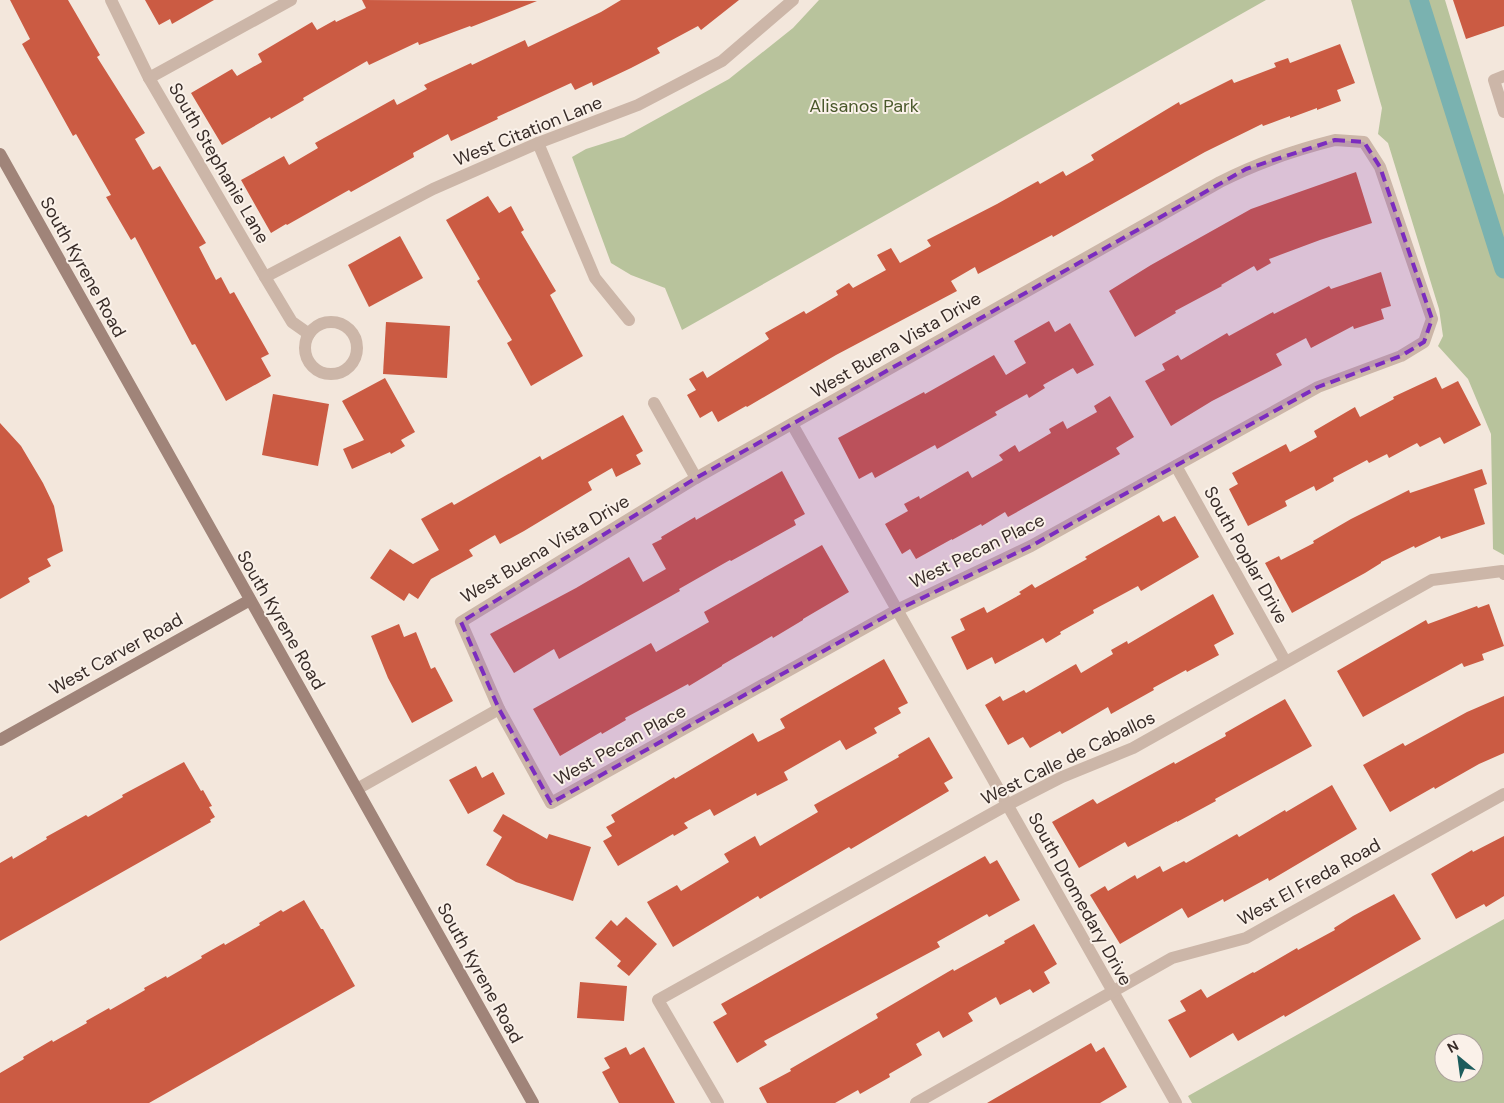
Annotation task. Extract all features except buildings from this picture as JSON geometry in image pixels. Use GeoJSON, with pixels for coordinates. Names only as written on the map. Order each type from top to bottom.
{"type":"FeatureCollection","features":[{"type":"Feature","properties":{"kind":"main road","name":"South Kyrene Road"},"geometry":{"type":"LineString","coordinates":[[0,154],[533,1103]]}},
{"type":"Feature","properties":{"kind":"main road","name":"West Carver Road"},"geometry":{"type":"LineString","coordinates":[[0,740],[250,600]]}},
{"type":"Feature","properties":{"kind":"street","name":"South Stephanie Lane"},"geometry":{"type":"LineString","coordinates":[[111,0],[149,78],[265,277],[292,322],[309,334]]}},
{"type":"Feature","properties":{"kind":"street"},"geometry":{"type":"LineString","coordinates":[[149,78],[290,0]]}},
{"type":"Feature","properties":{"kind":"street","name":"West Citation Lane"},"geometry":{"type":"LineString","coordinates":[[265,277],[433,189],[538,143],[638,105],[722,60],[793,0]]}},
{"type":"Feature","properties":{"kind":"street"},"geometry":{"type":"LineString","coordinates":[[1499,78],[1504,112]]}},
{"type":"Feature","properties":{"kind":"street","name":"West Buena Vista Drive"},"geometry":{"type":"LineString","coordinates":[[499,709],[461,622],[696,478],[1246,169],[1291,152],[1335,140],[1364,142],[1380,167],[1432,319],[1424,342]]}},
{"type":"Feature","properties":{"kind":"street"},"geometry":{"type":"LineString","coordinates":[[538,143],[595,278],[628,320]]}},
{"type":"Feature","properties":{"kind":"street"},"geometry":{"type":"LineString","coordinates":[[330,322],[346,326],[356,340],[356,356],[352,364],[346,370],[337,373],[328,374],[320,372],[308,359],[305,351],[309,334],[315,327],[330,322]]}},
{"type":"Feature","properties":{"kind":"street","name":"West Pecan Place"},"geometry":{"type":"LineString","coordinates":[[499,709],[551,804],[897,610],[1031,546],[1318,387],[1401,356],[1424,342]]}},
{"type":"Feature","properties":{"kind":"street"},"geometry":{"type":"LineString","coordinates":[[654,403],[696,478]]}},
{"type":"Feature","properties":{"kind":"street","name":"South Dromedary Drive"},"geometry":{"type":"LineString","coordinates":[[792,424],[1176,1103]]}},
{"type":"Feature","properties":{"kind":"street","name":"South Poplar Drive"},"geometry":{"type":"LineString","coordinates":[[1176,466],[1285,661]]}},
{"type":"Feature","properties":{"kind":"street","name":"West Calle de Caballos"},"geometry":{"type":"LineString","coordinates":[[718,1103],[658,1000],[1007,805],[1062,777],[1133,748],[1432,580],[1503,572]]}},
{"type":"Feature","properties":{"kind":"street"},"geometry":{"type":"LineString","coordinates":[[356,789],[499,709]]}},
{"type":"Feature","properties":{"kind":"street","name":"West El Freda Road"},"geometry":{"type":"LineString","coordinates":[[916,1103],[1172,958],[1246,938],[1504,794]]}},
{"type":"Feature","properties":{"kind":"highlighted area"},"geometry":{"type":"Polygon","coordinates":[[[1335,140],[1364,142],[1380,167],[1432,319],[1424,342],[1401,356],[1318,387],[1031,546],[897,610],[551,803],[499,709],[461,622],[696,478],[1246,169],[1335,140]]]}},
{"type":"Feature","properties":{"kind":"green space","name":"Alisanos Park"},"geometry":{"type":"Polygon","coordinates":[[[819,0],[1266,0],[682,330],[665,288],[631,275],[611,263],[572,157],[586,149],[624,137],[729,79],[793,28],[819,0]]]}},
{"type":"Feature","properties":{"kind":"green space"},"geometry":{"type":"Polygon","coordinates":[[[1351,0],[1445,0],[1504,195],[1504,555],[1493,549],[1491,434],[1468,379],[1438,346],[1443,336],[1439,309],[1388,143],[1378,134],[1382,108],[1351,0]]]}},
{"type":"Feature","properties":{"kind":"green space"},"geometry":{"type":"Polygon","coordinates":[[[1504,919],[1504,1103],[1192,1103],[1188,1096],[1504,919]]]}},
{"type":"Feature","properties":{"kind":"waterway"},"geometry":{"type":"LineString","coordinates":[[1419,0],[1504,269]]}}]}
